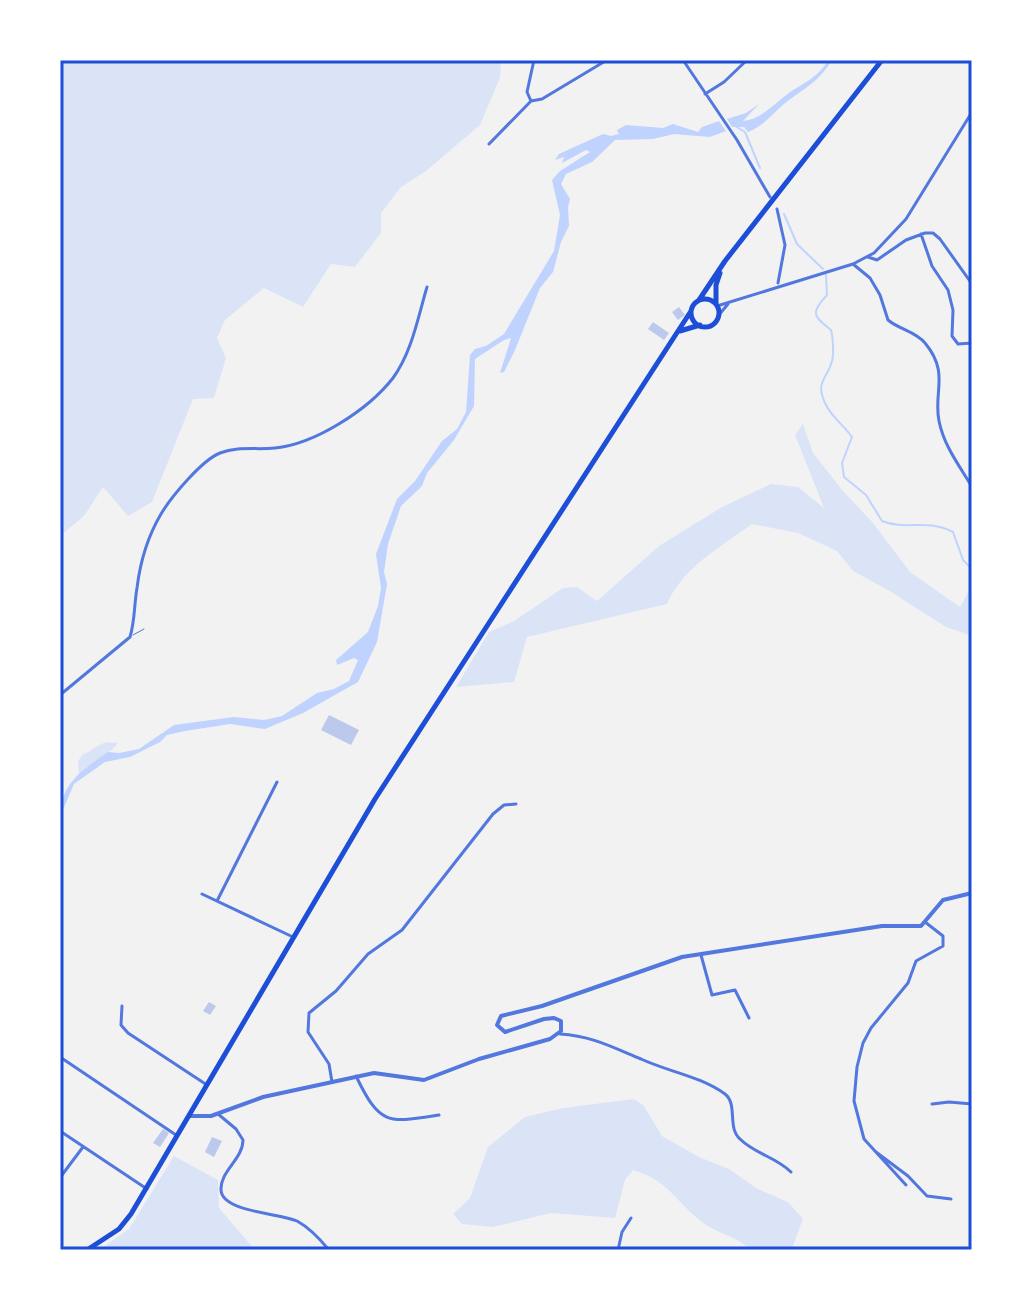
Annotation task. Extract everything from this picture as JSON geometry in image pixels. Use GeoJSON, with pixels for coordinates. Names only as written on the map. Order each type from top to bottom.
{"type":"FeatureCollection","features":[{"type":"Feature","properties":{"kind":"main road"},"geometry":{"type":"LineString","coordinates":[[87,1250],[119,1229],[147,1189],[393,771],[691,311],[725,261],[882,60]]}},
{"type":"Feature","properties":{"kind":"main road"},"geometry":{"type":"LineString","coordinates":[[679,332],[711,325],[718,316],[716,285],[725,261]]}},
{"type":"Feature","properties":{"kind":"main road"},"geometry":{"type":"LineString","coordinates":[[699,300],[708,299],[716,305]]}},
{"type":"Feature","properties":{"kind":"main road"},"geometry":{"type":"LineString","coordinates":[[691,311],[694,321],[700,325]]}},
{"type":"Feature","properties":{"kind":"street"},"geometry":{"type":"LineString","coordinates":[[531,101],[527,92],[534,60]]}},
{"type":"Feature","properties":{"kind":"street"},"geometry":{"type":"LineString","coordinates":[[489,144],[531,101],[542,99],[607,60]]}},
{"type":"Feature","properties":{"kind":"street"},"geometry":{"type":"LineString","coordinates":[[683,60],[737,140],[770,197]]}},
{"type":"Feature","properties":{"kind":"street"},"geometry":{"type":"LineString","coordinates":[[705,94],[724,82],[747,60]]}},
{"type":"Feature","properties":{"kind":"street"},"geometry":{"type":"LineString","coordinates":[[716,305],[868,257],[906,219],[972,112]]}},
{"type":"Feature","properties":{"kind":"street"},"geometry":{"type":"LineString","coordinates":[[777,209],[785,245],[778,285]]}},
{"type":"Feature","properties":{"kind":"street"},"geometry":{"type":"LineString","coordinates":[[868,257],[877,260],[906,240],[929,232],[937,236],[972,284]]}},
{"type":"Feature","properties":{"kind":"street"},"geometry":{"type":"LineString","coordinates":[[921,234],[932,266],[948,290],[953,310],[952,336],[958,344],[972,343]]}},
{"type":"Feature","properties":{"kind":"street"},"geometry":{"type":"LineString","coordinates":[[851,264],[870,278],[880,295],[888,320],[920,338],[934,357],[940,377],[940,425],[949,453],[972,487]]}},
{"type":"Feature","properties":{"kind":"street"},"geometry":{"type":"LineString","coordinates":[[60,695],[130,637],[140,569],[154,528],[167,505],[203,465],[219,454],[307,441],[338,424],[377,393],[399,367],[416,330],[427,287]]}},
{"type":"Feature","properties":{"kind":"street"},"geometry":{"type":"LineString","coordinates":[[718,316],[730,301]]}},
{"type":"Feature","properties":{"kind":"street"},"geometry":{"type":"LineString","coordinates":[[217,901],[277,782]]}},
{"type":"Feature","properties":{"kind":"street"},"geometry":{"type":"LineString","coordinates":[[332,1082],[329,1064],[308,1032],[309,1013],[336,991],[368,954],[402,930],[493,814],[504,805],[516,804]]}},
{"type":"Feature","properties":{"kind":"street"},"geometry":{"type":"LineString","coordinates":[[560,1034],[562,1024],[554,1018],[509,1032],[498,1028],[497,1021],[505,1015],[542,1006],[643,969],[700,954],[882,926],[915,927],[925,922],[943,900],[972,893]]}},
{"type":"Feature","properties":{"kind":"street"},"geometry":{"type":"LineString","coordinates":[[202,894],[293,937]]}},
{"type":"Feature","properties":{"kind":"street"},"geometry":{"type":"LineString","coordinates":[[906,1185],[861,1135],[854,1101],[859,1054],[871,1028],[908,983],[916,961],[943,946],[943,936],[925,922]]}},
{"type":"Feature","properties":{"kind":"street"},"geometry":{"type":"LineString","coordinates":[[700,954],[712,995],[735,990],[749,1018]]}},
{"type":"Feature","properties":{"kind":"street"},"geometry":{"type":"LineString","coordinates":[[122,1006],[121,1025],[128,1033],[207,1085]]}},
{"type":"Feature","properties":{"kind":"street"},"geometry":{"type":"LineString","coordinates":[[190,1116],[218,1114],[263,1097],[356,1076],[383,1073],[424,1080],[560,1034],[581,1036],[615,1046],[641,1059],[694,1077],[726,1095],[730,1100],[733,1128],[738,1138],[753,1149],[777,1159],[791,1172]]}},
{"type":"Feature","properties":{"kind":"street"},"geometry":{"type":"LineString","coordinates":[[60,1057],[179,1137]]}},
{"type":"Feature","properties":{"kind":"street"},"geometry":{"type":"LineString","coordinates":[[356,1076],[371,1104],[386,1118],[402,1121],[439,1115]]}},
{"type":"Feature","properties":{"kind":"street"},"geometry":{"type":"LineString","coordinates":[[932,1104],[972,1104]]}},
{"type":"Feature","properties":{"kind":"street"},"geometry":{"type":"LineString","coordinates":[[218,1114],[236,1129],[243,1140],[241,1150],[222,1184],[224,1201],[299,1222],[329,1250]]}},
{"type":"Feature","properties":{"kind":"street"},"geometry":{"type":"LineString","coordinates":[[60,1131],[147,1189]]}},
{"type":"Feature","properties":{"kind":"street"},"geometry":{"type":"LineString","coordinates":[[61,1176],[83,1147]]}},
{"type":"Feature","properties":{"kind":"street"},"geometry":{"type":"LineString","coordinates":[[870,1147],[908,1176],[927,1196],[951,1199]]}},
{"type":"Feature","properties":{"kind":"street"},"geometry":{"type":"LineString","coordinates":[[618,1250],[622,1232],[631,1218]]}},
{"type":"Feature","properties":{"kind":"lane"},"geometry":{"type":"LineString","coordinates":[[130,637],[144,629]]}},
{"type":"Feature","properties":{"kind":"shaded area"},"geometry":{"type":"Polygon","coordinates":[[[60,60],[501,60],[500,78],[480,125],[426,171],[401,187],[381,213],[381,233],[355,267],[331,264],[303,307],[264,288],[225,320],[217,338],[226,358],[214,398],[193,399],[152,502],[128,516],[103,487],[84,516],[60,536],[60,60]]]}},
{"type":"Feature","properties":{"kind":"shaded area"},"geometry":{"type":"Polygon","coordinates":[[[803,424],[813,453],[910,572],[960,607],[972,585],[972,636],[946,627],[853,571],[837,551],[798,533],[752,524],[716,549],[682,579],[667,604],[527,637],[514,682],[456,687],[489,632],[514,621],[563,588],[577,587],[597,601],[659,546],[722,507],[771,484],[798,487],[824,508],[795,435],[803,424]]]}},
{"type":"Feature","properties":{"kind":"shaded area"},"geometry":{"type":"Polygon","coordinates":[[[108,742],[118,743],[79,774],[78,761],[83,754],[108,742]]]}},
{"type":"Feature","properties":{"kind":"shaded area"},"geometry":{"type":"Polygon","coordinates":[[[634,1099],[644,1106],[662,1136],[699,1157],[729,1169],[756,1188],[788,1202],[803,1219],[793,1246],[796,1250],[750,1250],[702,1222],[655,1180],[633,1170],[625,1180],[615,1218],[551,1213],[493,1227],[462,1224],[453,1214],[470,1198],[488,1147],[525,1117],[563,1108],[634,1099]]]}},
{"type":"Feature","properties":{"kind":"shaded area"},"geometry":{"type":"Polygon","coordinates":[[[174,1156],[218,1180],[219,1208],[255,1250],[99,1250],[129,1229],[174,1156]]]}},
{"type":"Feature","properties":{"kind":"water"},"geometry":{"type":"Polygon","coordinates":[[[828,60],[832,60],[818,78],[760,126],[748,132],[744,127],[732,127],[727,119],[746,113],[759,104],[743,121],[760,115],[814,77],[828,60]]]}},
{"type":"Feature","properties":{"kind":"water"},"geometry":{"type":"Polygon","coordinates":[[[719,121],[726,131],[710,137],[674,134],[653,139],[615,140],[592,162],[566,174],[561,184],[570,199],[569,226],[553,272],[540,288],[515,350],[504,372],[500,373],[511,338],[475,359],[474,406],[454,440],[427,473],[422,486],[401,506],[388,544],[384,572],[387,584],[377,642],[358,682],[303,713],[265,729],[230,724],[185,731],[167,735],[160,742],[130,757],[105,762],[74,784],[60,817],[69,786],[82,771],[108,752],[139,749],[174,725],[234,717],[264,720],[282,716],[317,693],[349,681],[358,660],[354,658],[337,665],[336,660],[368,632],[378,606],[381,588],[376,554],[397,499],[415,481],[442,441],[457,429],[466,412],[470,355],[475,349],[504,334],[554,251],[560,215],[552,180],[560,171],[590,152],[586,150],[562,163],[564,157],[555,160],[559,154],[603,134],[619,134],[617,130],[626,125],[663,128],[673,124],[698,132],[702,127],[719,121]]]}},
{"type":"Feature","properties":{"kind":"building"},"geometry":{"type":"Polygon","coordinates":[[[679,307],[685,315],[678,320],[672,312],[679,307]]]}},
{"type":"Feature","properties":{"kind":"building"},"geometry":{"type":"Polygon","coordinates":[[[653,322],[669,333],[664,340],[648,329],[653,322]]]}},
{"type":"Feature","properties":{"kind":"building"},"geometry":{"type":"Polygon","coordinates":[[[329,715],[359,730],[351,745],[321,730],[329,715]]]}},
{"type":"Feature","properties":{"kind":"building"},"geometry":{"type":"Polygon","coordinates":[[[209,1002],[216,1006],[210,1015],[203,1011],[209,1002]]]}},
{"type":"Feature","properties":{"kind":"building"},"geometry":{"type":"Polygon","coordinates":[[[163,1129],[169,1133],[160,1147],[153,1143],[163,1129]]]}},
{"type":"Feature","properties":{"kind":"building"},"geometry":{"type":"Polygon","coordinates":[[[212,1137],[222,1141],[214,1157],[205,1152],[212,1137]]]}},
{"type":"Feature","properties":{"kind":"waterway"},"geometry":{"type":"LineString","coordinates":[[735,126],[745,132],[760,168]]}},
{"type":"Feature","properties":{"kind":"waterway"},"geometry":{"type":"LineString","coordinates":[[784,214],[797,244],[823,269]]}},
{"type":"Feature","properties":{"kind":"waterway"},"geometry":{"type":"LineString","coordinates":[[826,275],[827,295],[816,315],[831,330],[833,355],[821,390],[828,408],[852,437],[842,463],[844,477],[866,495],[882,521],[934,526],[953,532],[963,560],[972,569]]}}]}
